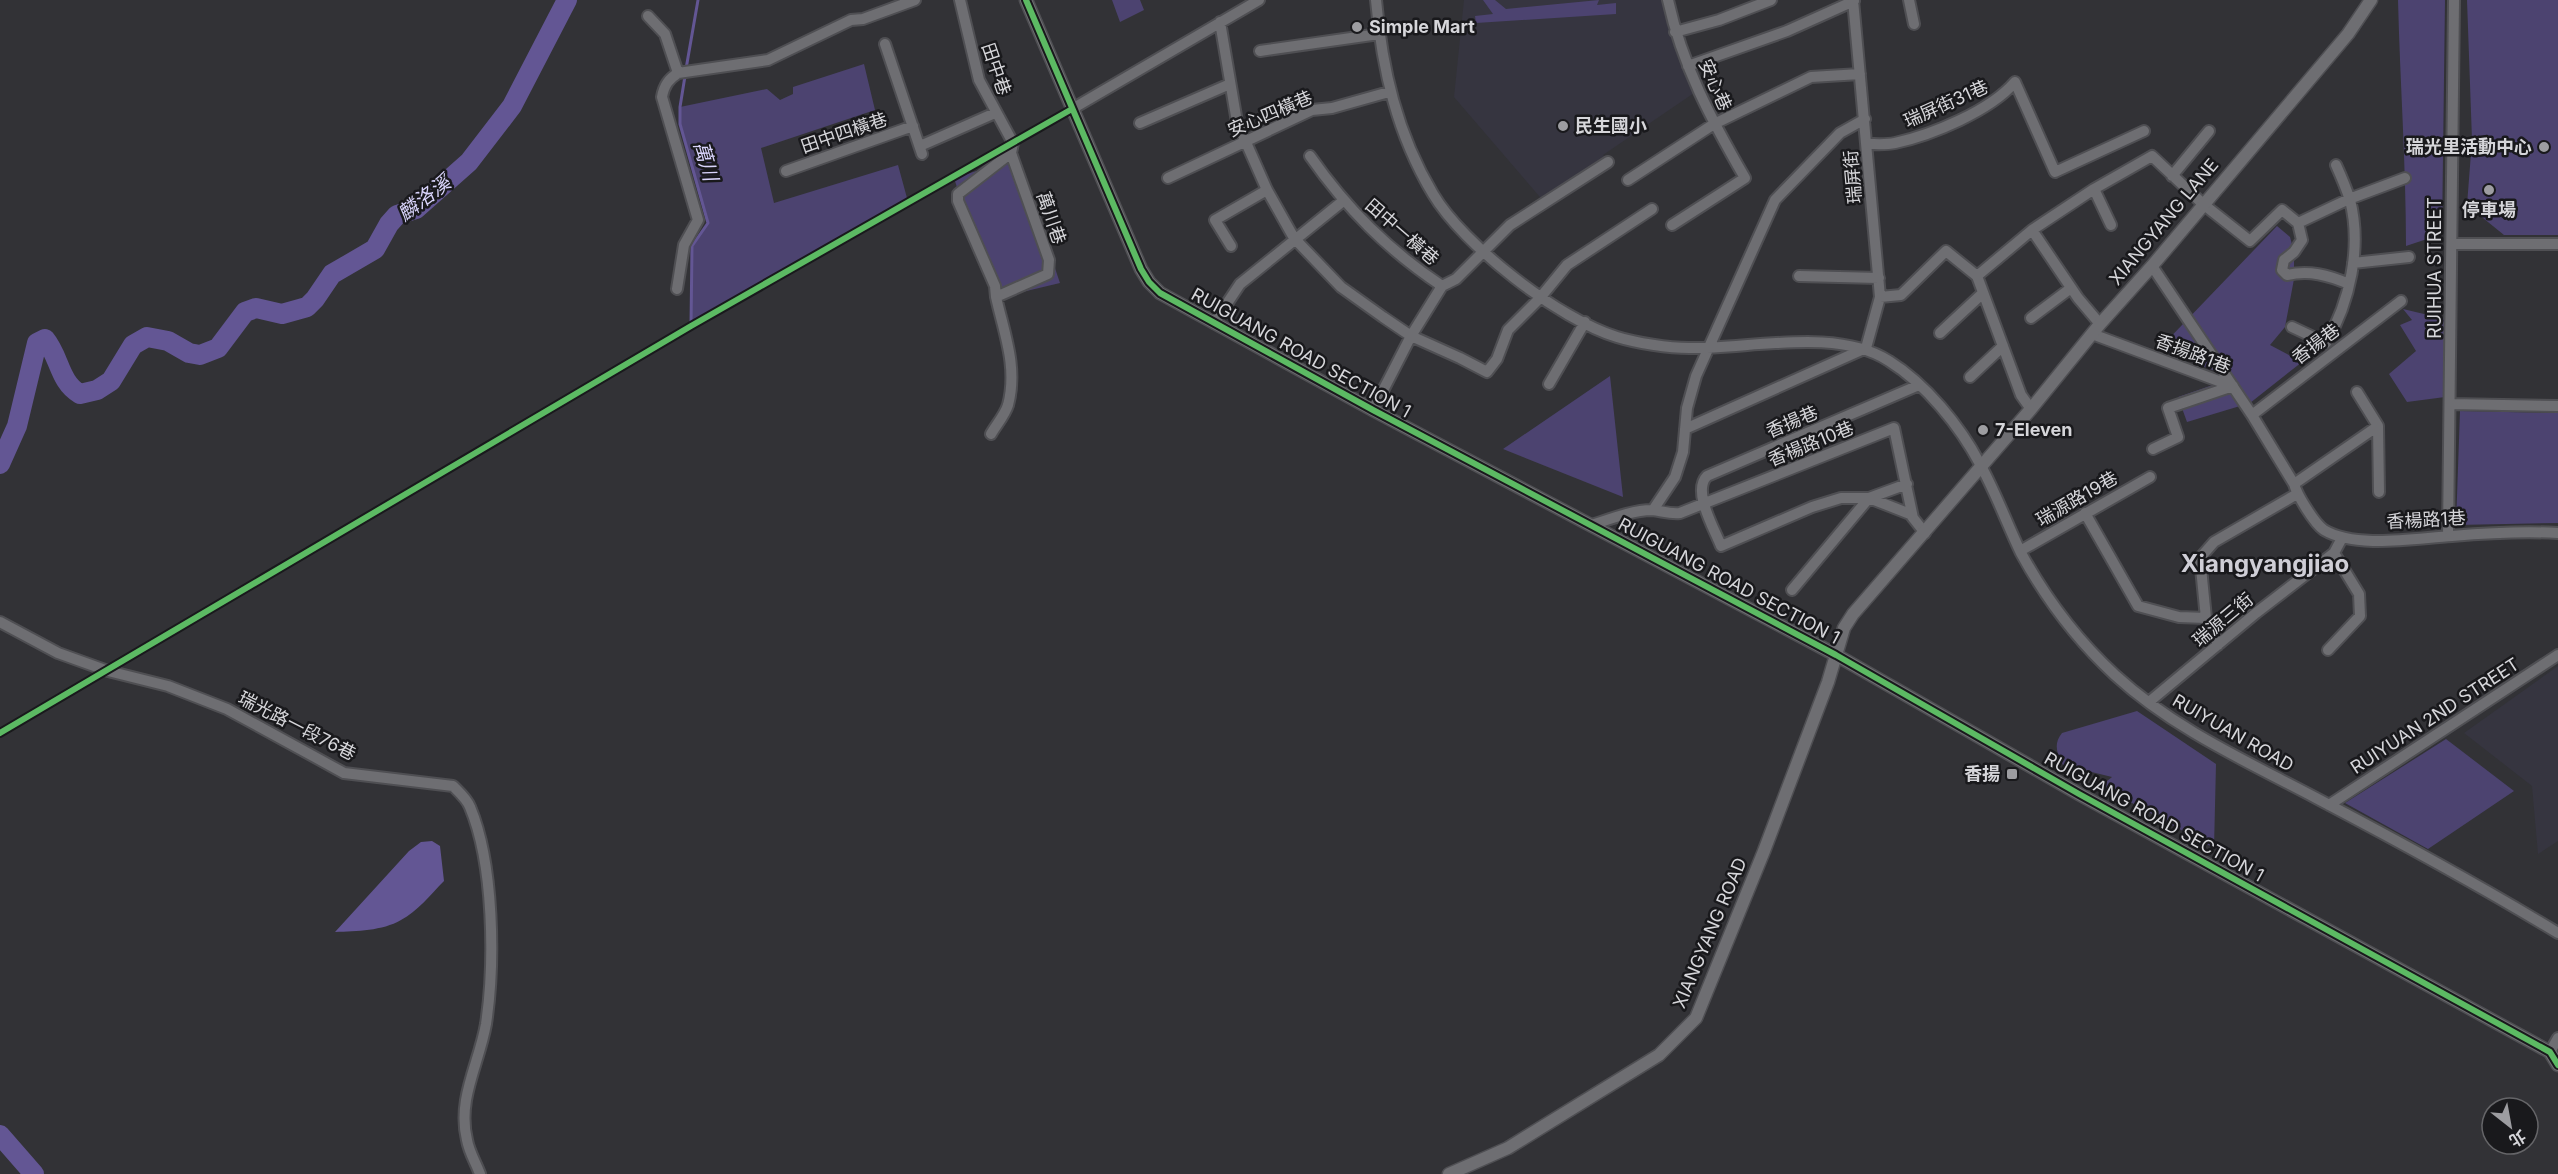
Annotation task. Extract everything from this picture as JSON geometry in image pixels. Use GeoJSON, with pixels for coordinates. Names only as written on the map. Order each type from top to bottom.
{"type":"FeatureCollection","features":[{"type":"Feature","properties":{"kind":"street"},"geometry":{"type":"LineString","coordinates":[[677,289],[684,245],[698,220],[662,97],[663,88],[670,78],[678,73],[768,60],[851,20],[863,19],[915,0]]}},
{"type":"Feature","properties":{"kind":"street","name":"田中巷"},"geometry":{"type":"LineString","coordinates":[[960,0],[979,80],[1012,148]]}},
{"type":"Feature","properties":{"kind":"street","name":"RUIGUANG ROAD SECTION 1"},"geometry":{"type":"LineString","coordinates":[[1026,0],[1141,269],[1160,293],[1373,410],[1836,655],[2079,794],[2550,1052],[2558,1065]]}},
{"type":"Feature","properties":{"kind":"street"},"geometry":{"type":"LineString","coordinates":[[1072,108],[1259,0]]}},
{"type":"Feature","properties":{"kind":"street"},"geometry":{"type":"LineString","coordinates":[[1376,0],[1389,92],[1400,126],[1434,196],[1463,232],[1540,298],[1616,337],[1685,349],[1802,341],[1866,348],[1890,361],[1919,385],[1954,425],[1982,466]]}},
{"type":"Feature","properties":{"kind":"street","name":"安心巷"},"geometry":{"type":"LineString","coordinates":[[1668,0],[1675,32],[1697,91],[1745,178],[1672,225]]}},
{"type":"Feature","properties":{"kind":"street"},"geometry":{"type":"LineString","coordinates":[[1675,32],[1719,20],[1771,0]]}},
{"type":"Feature","properties":{"kind":"street"},"geometry":{"type":"LineString","coordinates":[[1909,0],[1914,24]]}},
{"type":"Feature","properties":{"kind":"street","name":"XIANGYANG LANE"},"geometry":{"type":"LineString","coordinates":[[1836,655],[1844,628],[1853,614],[2031,409],[2096,329],[2348,34],[2371,0]]}},
{"type":"Feature","properties":{"kind":"street","name":"RUIHUA STREET"},"geometry":{"type":"LineString","coordinates":[[2448,536],[2454,0]]}},
{"type":"Feature","properties":{"kind":"street"},"geometry":{"type":"LineString","coordinates":[[1688,66],[1787,31],[1853,1]]}},
{"type":"Feature","properties":{"kind":"street","name":"瑞屏街"},"geometry":{"type":"LineString","coordinates":[[1853,1],[1880,297],[1866,348]]}},
{"type":"Feature","properties":{"kind":"street"},"geometry":{"type":"LineString","coordinates":[[648,16],[665,34],[678,73]]}},
{"type":"Feature","properties":{"kind":"street"},"geometry":{"type":"LineString","coordinates":[[1220,22],[1237,122],[1267,190],[1294,238],[1341,287],[1411,336],[1487,372],[1497,359],[1508,330],[1540,298],[1568,265],[1652,209]]}},
{"type":"Feature","properties":{"kind":"street"},"geometry":{"type":"LineString","coordinates":[[1260,51],[1379,34]]}},
{"type":"Feature","properties":{"kind":"street","name":"田中四橫巷"},"geometry":{"type":"LineString","coordinates":[[885,44],[921,150],[995,113]]}},
{"type":"Feature","properties":{"kind":"street"},"geometry":{"type":"LineString","coordinates":[[1628,180],[1714,124],[1811,77],[1860,74]]}},
{"type":"Feature","properties":{"kind":"street","name":"瑞屏街31巷"},"geometry":{"type":"LineString","coordinates":[[1867,144],[1893,143],[1925,135],[2003,96],[2015,82],[2055,172],[2144,131]]}},
{"type":"Feature","properties":{"kind":"street"},"geometry":{"type":"LineString","coordinates":[[1140,123],[1230,84]]}},
{"type":"Feature","properties":{"kind":"street","name":"安心四橫巷"},"geometry":{"type":"LineString","coordinates":[[1168,178],[1312,110],[1332,108],[1389,92]]}},
{"type":"Feature","properties":{"kind":"street"},"geometry":{"type":"LineString","coordinates":[[1653,510],[1675,477],[1683,452],[1686,408],[1707,348],[1775,200],[1840,133],[1864,119]]}},
{"type":"Feature","properties":{"kind":"street","name":"田中四橫巷"},"geometry":{"type":"LineString","coordinates":[[786,171],[913,126]]}},
{"type":"Feature","properties":{"kind":"street"},"geometry":{"type":"LineString","coordinates":[[2172,176],[2209,131]]}},
{"type":"Feature","properties":{"kind":"street"},"geometry":{"type":"LineString","coordinates":[[991,434],[1008,406],[1012,376],[1009,343],[995,286],[958,201],[958,194],[1012,148]]}},
{"type":"Feature","properties":{"kind":"street","name":"萬川巷"},"geometry":{"type":"LineString","coordinates":[[996,297],[1048,274],[1049,260],[1012,148]]}},
{"type":"Feature","properties":{"kind":"street","name":"田中一橫巷"},"geometry":{"type":"LineString","coordinates":[[1310,156],[1342,201],[1410,265],[1442,286]]}},
{"type":"Feature","properties":{"kind":"street"},"geometry":{"type":"LineString","coordinates":[[1977,276],[2031,230],[2094,189],[2152,156],[2203,204],[2250,240],[2282,210],[2298,223],[2302,240],[2294,252],[2284,260],[2282,270],[2287,275],[2302,272],[2331,276],[2349,284]]}},
{"type":"Feature","properties":{"kind":"street"},"geometry":{"type":"LineString","coordinates":[[1483,251],[1510,225],[1608,162]]}},
{"type":"Feature","properties":{"kind":"street","name":"香揚巷"},"geometry":{"type":"LineString","coordinates":[[2292,327],[2326,343],[2340,313],[2349,284],[2353,263],[2354,223],[2349,199],[2336,165]]}},
{"type":"Feature","properties":{"kind":"street"},"geometry":{"type":"LineString","coordinates":[[2298,223],[2349,199],[2405,178]]}},
{"type":"Feature","properties":{"kind":"street"},"geometry":{"type":"LineString","coordinates":[[2094,189],[2111,225]]}},
{"type":"Feature","properties":{"kind":"street"},"geometry":{"type":"LineString","coordinates":[[1231,246],[1215,220],[1267,190]]}},
{"type":"Feature","properties":{"kind":"street","name":"田中一橫巷"},"geometry":{"type":"LineString","coordinates":[[1214,323],[1240,284],[1342,201]]}},
{"type":"Feature","properties":{"kind":"street"},"geometry":{"type":"LineString","coordinates":[[2031,230],[2096,329]]}},
{"type":"Feature","properties":{"kind":"street"},"geometry":{"type":"LineString","coordinates":[[2452,244],[2558,244]]}},
{"type":"Feature","properties":{"kind":"street","name":"田中一橫巷"},"geometry":{"type":"LineString","coordinates":[[1373,410],[1411,336],[1442,286],[1455,279],[1483,251]]}},
{"type":"Feature","properties":{"kind":"street"},"geometry":{"type":"LineString","coordinates":[[1880,297],[1901,296],[1946,251],[1977,276],[2021,395],[2031,409]]}},
{"type":"Feature","properties":{"kind":"street"},"geometry":{"type":"LineString","coordinates":[[2353,263],[2409,257]]}},
{"type":"Feature","properties":{"kind":"street"},"geometry":{"type":"LineString","coordinates":[[2152,266],[2233,386]]}},
{"type":"Feature","properties":{"kind":"street"},"geometry":{"type":"LineString","coordinates":[[1798,276],[1879,278]]}},
{"type":"Feature","properties":{"kind":"street"},"geometry":{"type":"LineString","coordinates":[[2031,318],[2071,288]]}},
{"type":"Feature","properties":{"kind":"street"},"geometry":{"type":"LineString","coordinates":[[1940,333],[1983,293]]}},
{"type":"Feature","properties":{"kind":"street","name":"香揚巷"},"geometry":{"type":"LineString","coordinates":[[2252,415],[2401,301]]}},
{"type":"Feature","properties":{"kind":"street"},"geometry":{"type":"LineString","coordinates":[[1549,384],[1585,322]]}},
{"type":"Feature","properties":{"kind":"street","name":"香揚路1巷"},"geometry":{"type":"LineString","coordinates":[[2096,329],[2233,386]]}},
{"type":"Feature","properties":{"kind":"street"},"geometry":{"type":"LineString","coordinates":[[1970,377],[2003,346]]}},
{"type":"Feature","properties":{"kind":"street","name":"香揚巷"},"geometry":{"type":"LineString","coordinates":[[1685,429],[1866,348]]}},
{"type":"Feature","properties":{"kind":"street","name":"香揚巷"},"geometry":{"type":"LineString","coordinates":[[1705,505],[1700,491],[1702,481],[1707,476],[1919,385]]}},
{"type":"Feature","properties":{"kind":"street","name":"香揚路1巷"},"geometry":{"type":"LineString","coordinates":[[2153,449],[2178,438],[2168,408],[2233,386]]}},
{"type":"Feature","properties":{"kind":"street","name":"香楊路1巷"},"geometry":{"type":"LineString","coordinates":[[2233,386],[2322,529],[2342,538],[2406,542],[2448,536],[2528,531],[2558,533]]}},
{"type":"Feature","properties":{"kind":"street"},"geometry":{"type":"LineString","coordinates":[[2357,392],[2378,426],[2379,492]]}},
{"type":"Feature","properties":{"kind":"street"},"geometry":{"type":"LineString","coordinates":[[2451,404],[2558,406]]}},
{"type":"Feature","properties":{"kind":"street"},"geometry":{"type":"LineString","coordinates":[[2218,645],[2206,618],[2200,558],[2214,542],[2296,489],[2378,426]]}},
{"type":"Feature","properties":{"kind":"street","name":"香楊路10巷"},"geometry":{"type":"LineString","coordinates":[[1592,525],[1653,510],[1665,514],[1680,513],[1705,505],[1894,428],[1908,484],[1913,518]]}},
{"type":"Feature","properties":{"kind":"street","name":"RUIYUAN ROAD"},"geometry":{"type":"LineString","coordinates":[[1982,466],[2020,550],[2047,595],[2098,658],[2115,675],[2197,735],[2488,891],[2558,933]]}},
{"type":"Feature","properties":{"kind":"street","name":"瑞源路19巷"},"geometry":{"type":"LineString","coordinates":[[2020,550],[2150,477]]}},
{"type":"Feature","properties":{"kind":"street"},"geometry":{"type":"LineString","coordinates":[[1705,505],[1721,546],[1812,507],[1841,498],[1869,498],[1908,484]]}},
{"type":"Feature","properties":{"kind":"street"},"geometry":{"type":"LineString","coordinates":[[1869,498],[1913,518],[1925,532]]}},
{"type":"Feature","properties":{"kind":"street"},"geometry":{"type":"LineString","coordinates":[[1792,590],[1869,498]]}},
{"type":"Feature","properties":{"kind":"street"},"geometry":{"type":"LineString","coordinates":[[2085,513],[2138,606],[2179,616],[2206,618]]}},
{"type":"Feature","properties":{"kind":"street","name":"瑞源三街"},"geometry":{"type":"LineString","coordinates":[[2149,702],[2256,613],[2334,553],[2342,538]]}},
{"type":"Feature","properties":{"kind":"street"},"geometry":{"type":"LineString","coordinates":[[2328,650],[2360,616],[2359,594],[2334,553]]}},
{"type":"Feature","properties":{"kind":"street","name":"瑞光路一段76巷"},"geometry":{"type":"LineString","coordinates":[[0,622],[58,652],[108,671],[168,686],[227,709],[344,773],[453,786],[469,805],[483,848],[493,954],[486,1026],[465,1102],[464,1120],[467,1142],[480,1174]]}},
{"type":"Feature","properties":{"kind":"street","name":"XIANGYANG ROAD"},"geometry":{"type":"LineString","coordinates":[[1449,1174],[1508,1148],[1659,1054],[1696,1017],[1764,851],[1836,655]]}},
{"type":"Feature","properties":{"kind":"street","name":"RUIYUAN 2ND STREET"},"geometry":{"type":"LineString","coordinates":[[2330,805],[2558,655]]}},
{"type":"Feature","properties":{"kind":"street"},"geometry":{"type":"LineString","coordinates":[[2550,1052],[2558,1038]]}},
{"type":"Feature","properties":{"kind":"shaded area"},"geometry":{"type":"Polygon","coordinates":[[[1112,0],[1140,0],[1144,10],[1120,22],[1112,0]]]}},
{"type":"Feature","properties":{"kind":"shaded area","name":"民生國小"},"geometry":{"type":"Polygon","coordinates":[[[1464,0],[1668,0],[1697,91],[1603,155],[1608,162],[1545,203],[1454,97],[1464,0]]]}},
{"type":"Feature","properties":{"kind":"shaded area"},"geometry":{"type":"Polygon","coordinates":[[[1483,0],[1495,0],[1506,9],[1599,0],[1597,5],[1616,3],[1616,14],[1476,23],[1475,16],[1493,14],[1483,0]]]}},
{"type":"Feature","properties":{"kind":"shaded area"},"geometry":{"type":"Polygon","coordinates":[[[2398,0],[2445,0],[2442,234],[2406,246],[2405,184],[2398,0]]]}},
{"type":"Feature","properties":{"kind":"shaded area"},"geometry":{"type":"Polygon","coordinates":[[[2467,0],[2558,0],[2558,235],[2504,235],[2467,205],[2472,140],[2467,0]]]}},
{"type":"Feature","properties":{"kind":"shaded area"},"geometry":{"type":"Polygon","coordinates":[[[864,64],[875,110],[761,148],[774,203],[898,165],[907,198],[691,326],[692,246],[708,223],[680,124],[680,107],[767,89],[780,100],[793,94],[793,87],[864,64]]]}},
{"type":"Feature","properties":{"kind":"shaded area"},"geometry":{"type":"Polygon","coordinates":[[[1018,158],[1060,283],[993,299],[954,178],[1018,158]]]}},
{"type":"Feature","properties":{"kind":"shaded area"},"geometry":{"type":"Polygon","coordinates":[[[2277,226],[2290,237],[2294,252],[2294,279],[2285,327],[2270,345],[2302,362],[2250,403],[2187,422],[2178,397],[2233,378],[2159,349],[2277,226]]]}},
{"type":"Feature","properties":{"kind":"shaded area"},"geometry":{"type":"Polygon","coordinates":[[[2403,309],[2445,319],[2445,397],[2407,402],[2389,374],[2416,351],[2400,325],[2412,320],[2403,309]]]}},
{"type":"Feature","properties":{"kind":"shaded area"},"geometry":{"type":"Polygon","coordinates":[[[1610,376],[1623,497],[1503,449],[1610,376]]]}},
{"type":"Feature","properties":{"kind":"shaded area"},"geometry":{"type":"Polygon","coordinates":[[[2460,411],[2558,413],[2558,523],[2456,525],[2460,411]]]}},
{"type":"Feature","properties":{"kind":"shaded area"},"geometry":{"type":"Polygon","coordinates":[[[2558,666],[2558,841],[2538,854],[2532,786],[2464,733],[2558,666]]]}},
{"type":"Feature","properties":{"kind":"shaded area"},"geometry":{"type":"Polygon","coordinates":[[[2137,711],[2216,764],[2214,848],[2101,786],[2112,777],[2063,765],[2057,749],[2062,733],[2137,711]]]}},
{"type":"Feature","properties":{"kind":"shaded area"},"geometry":{"type":"Polygon","coordinates":[[[2446,739],[2514,791],[2428,849],[2345,803],[2446,739]]]}},
{"type":"Feature","properties":{"kind":"shaded area"},"geometry":{"type":"Polygon","coordinates":[[[432,841],[440,846],[444,881],[418,908],[394,924],[369,930],[335,932],[409,851],[421,842],[432,841]]]}},
{"type":"Feature","properties":{"kind":"waterway","name":"麟洛溪"},"geometry":{"type":"LineString","coordinates":[[0,464],[17,426],[37,343],[45,339],[68,383],[80,394],[97,390],[111,381],[133,345],[147,337],[168,341],[189,353],[200,355],[218,348],[245,312],[256,308],[282,314],[307,307],[332,274],[375,249],[389,224],[397,215],[416,209],[469,162],[512,106],[567,0]]}},
{"type":"Feature","properties":{"kind":"waterway","name":"萬川"},"geometry":{"type":"LineString","coordinates":[[686,69],[698,0]]}},
{"type":"Feature","properties":{"kind":"waterway","name":"萬川"},"geometry":{"type":"LineString","coordinates":[[685,76],[680,124],[708,223],[692,246],[691,326]]}},
{"type":"Feature","properties":{"kind":"waterway","name":"麟洛溪"},"geometry":{"type":"LineString","coordinates":[[0,1135],[34,1174]]}},
{"type":"Feature","properties":{"kind":"cycle path"},"geometry":{"type":"LineString","coordinates":[[1026,0],[1141,269],[1160,293],[1373,410],[1836,655],[2079,794],[2550,1052],[2558,1065]]}},
{"type":"Feature","properties":{"kind":"cycle path"},"geometry":{"type":"LineString","coordinates":[[0,733],[691,326],[1072,109]]}},
{"type":"Feature","properties":{"kind":"place","name":"Simple Mart"},"geometry":{"type":"Point","coordinates":[1357,27]}},
{"type":"Feature","properties":{"kind":"place","name":"民生國小"},"geometry":{"type":"Point","coordinates":[1563,126]}},
{"type":"Feature","properties":{"kind":"place","name":"瑞光里活動中心"},"geometry":{"type":"Point","coordinates":[2544,147]}},
{"type":"Feature","properties":{"kind":"place","name":"停車場"},"geometry":{"type":"Point","coordinates":[2489,190]}},
{"type":"Feature","properties":{"kind":"place","name":"7-Eleven"},"geometry":{"type":"Point","coordinates":[1983,430]}},
{"type":"Feature","properties":{"kind":"place","name":"香揚"},"geometry":{"type":"Point","coordinates":[2012,774]}},
{"type":"Feature","properties":{"kind":"district","name":"Xiangyangjiao"},"geometry":{"type":"Point","coordinates":[2265,564]}}]}
